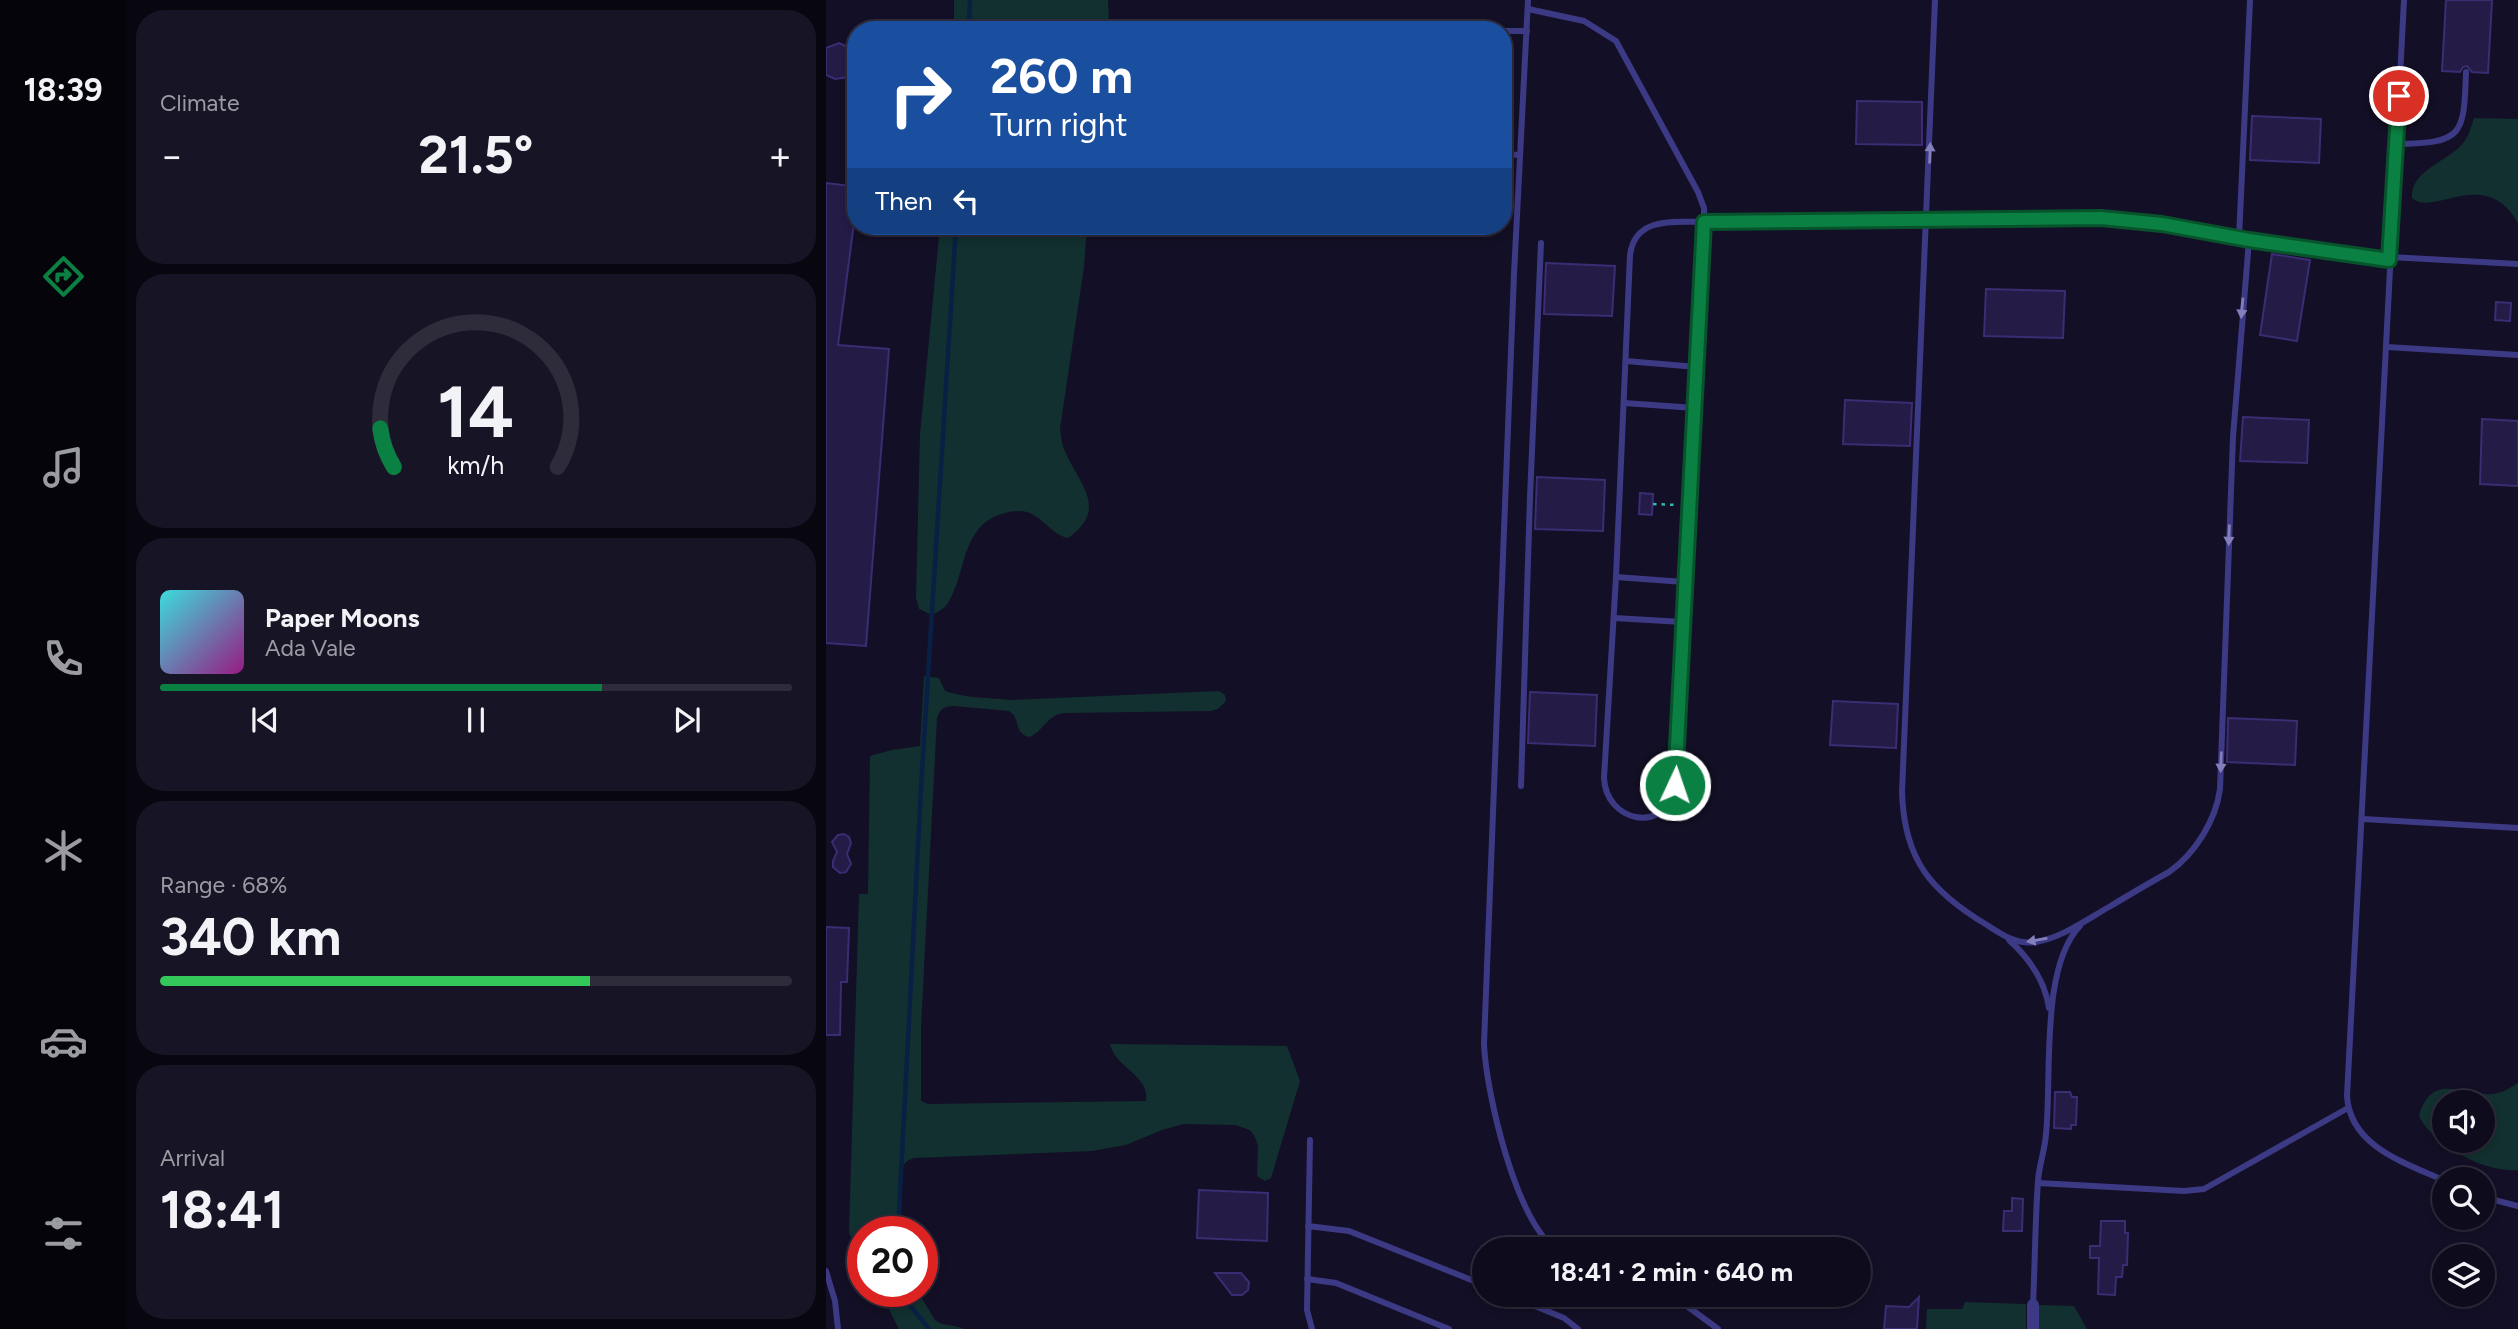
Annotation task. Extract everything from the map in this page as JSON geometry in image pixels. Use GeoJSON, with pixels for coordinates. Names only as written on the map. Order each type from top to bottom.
{"type":"FeatureCollection","features":[{"type":"Feature","properties":{"kind":"street"},"geometry":{"type":"LineString","coordinates":[[2033,1305],[2033,1329]]}},
{"type":"Feature","properties":{"kind":"lane"},"geometry":{"type":"LineString","coordinates":[[1528,0],[1491,853],[1485,1057],[1496,1118],[1521,1196],[1535,1227],[1543,1237]]}},
{"type":"Feature","properties":{"kind":"lane"},"geometry":{"type":"LineString","coordinates":[[1936,0],[1903,817],[1913,854],[1931,883],[1958,906],[2018,942],[2038,942],[2061,934],[2181,863],[2203,833],[2218,800],[2233,437],[2249,240]]}},
{"type":"Feature","properties":{"kind":"lane"},"geometry":{"type":"LineString","coordinates":[[2239,238],[2250,0]]}},
{"type":"Feature","properties":{"kind":"lane"},"geometry":{"type":"LineString","coordinates":[[2404,0],[2363,819],[2347,1070],[2348,1108],[2364,1136],[2376,1147],[2432,1175]]}},
{"type":"Feature","properties":{"kind":"lane"},"geometry":{"type":"LineString","coordinates":[[1528,9],[1584,21],[1616,41],[1701,198],[1704,222],[1673,794],[1666,806],[1648,817],[1626,815],[1615,807],[1604,784],[1630,255],[1635,238],[1643,230],[1655,223],[1704,222],[1928,221],[2047,217],[2101,218],[2162,224],[2249,240],[2390,258],[2518,264]]}},
{"type":"Feature","properties":{"kind":"lane"},"geometry":{"type":"LineString","coordinates":[[1512,31],[1527,31]]}},
{"type":"Feature","properties":{"kind":"lane"},"geometry":{"type":"LineString","coordinates":[[2396,144],[2441,141],[2456,132],[2463,117],[2466,72]]}},
{"type":"Feature","properties":{"kind":"lane"},"geometry":{"type":"LineString","coordinates":[[1512,155],[1520,155]]}},
{"type":"Feature","properties":{"kind":"lane"},"geometry":{"type":"LineString","coordinates":[[1521,786],[1541,243]]}},
{"type":"Feature","properties":{"kind":"lane"},"geometry":{"type":"LineString","coordinates":[[2386,347],[2518,355]]}},
{"type":"Feature","properties":{"kind":"lane"},"geometry":{"type":"LineString","coordinates":[[1626,361],[1697,367]]}},
{"type":"Feature","properties":{"kind":"lane"},"geometry":{"type":"LineString","coordinates":[[1624,403],[1695,408]]}},
{"type":"Feature","properties":{"kind":"lane"},"geometry":{"type":"LineString","coordinates":[[1616,577],[1684,582]]}},
{"type":"Feature","properties":{"kind":"lane"},"geometry":{"type":"LineString","coordinates":[[1614,618],[1682,622]]}},
{"type":"Feature","properties":{"kind":"lane"},"geometry":{"type":"LineString","coordinates":[[2363,819],[2518,828]]}},
{"type":"Feature","properties":{"kind":"lane"},"geometry":{"type":"LineString","coordinates":[[2033,1305],[2038,1183],[2047,1130],[2051,1020],[2056,981],[2063,954],[2072,935],[2085,921]]}},
{"type":"Feature","properties":{"kind":"lane"},"geometry":{"type":"LineString","coordinates":[[2002,934],[2021,952],[2040,979],[2047,994],[2051,1020]]}},
{"type":"Feature","properties":{"kind":"lane"},"geometry":{"type":"LineString","coordinates":[[2038,1183],[2184,1191],[2204,1189],[2348,1108]]}},
{"type":"Feature","properties":{"kind":"lane"},"geometry":{"type":"LineString","coordinates":[[1310,1140],[1307,1314],[1312,1329]]}},
{"type":"Feature","properties":{"kind":"lane"},"geometry":{"type":"LineString","coordinates":[[2495,1200],[2518,1206]]}},
{"type":"Feature","properties":{"kind":"lane"},"geometry":{"type":"LineString","coordinates":[[1308,1226],[1349,1231],[1472,1280]]}},
{"type":"Feature","properties":{"kind":"lane"},"geometry":{"type":"LineString","coordinates":[[826,1272],[835,1300],[838,1329]]}},
{"type":"Feature","properties":{"kind":"lane"},"geometry":{"type":"LineString","coordinates":[[1307,1279],[1336,1283],[1449,1329]]}},
{"type":"Feature","properties":{"kind":"lane"},"geometry":{"type":"LineString","coordinates":[[826,1301],[835,1300]]}},
{"type":"Feature","properties":{"kind":"lane"},"geometry":{"type":"LineString","coordinates":[[1537,1307],[1564,1318],[1578,1329]]}},
{"type":"Feature","properties":{"kind":"lane"},"geometry":{"type":"LineString","coordinates":[[1688,1307],[1718,1329]]}},
{"type":"Feature","properties":{"kind":"path"},"geometry":{"type":"LineString","coordinates":[[1653,503],[1689,506]]}},
{"type":"Feature","properties":{"kind":"green space"},"geometry":{"type":"Polygon","coordinates":[[[954,0],[1108,0],[1108,21],[954,21],[954,0]]]}},
{"type":"Feature","properties":{"kind":"green space"},"geometry":{"type":"Polygon","coordinates":[[[2474,118],[2518,119],[2518,223],[2505,206],[2490,197],[2461,196],[2433,202],[2421,202],[2412,198],[2417,180],[2463,143],[2474,118]]]}},
{"type":"Feature","properties":{"kind":"green space"},"geometry":{"type":"Polygon","coordinates":[[[939,235],[1086,235],[1060,429],[1068,459],[1089,504],[1081,527],[1068,538],[1027,512],[1010,512],[991,519],[980,527],[973,538],[947,604],[932,615],[919,609],[916,598],[920,434],[939,235]]]}},
{"type":"Feature","properties":{"kind":"green space"},"geometry":{"type":"Polygon","coordinates":[[[924,676],[939,678],[945,691],[1012,700],[1219,691],[1225,695],[1226,701],[1218,709],[1211,711],[1063,713],[1053,717],[1030,737],[1021,732],[1014,715],[1009,711],[954,706],[941,710],[937,718],[921,1026],[921,1101],[928,1104],[1146,1101],[1143,1084],[1118,1059],[1110,1044],[1287,1046],[1300,1081],[1271,1178],[1265,1181],[1257,1176],[1258,1146],[1250,1130],[1235,1125],[1184,1124],[1126,1145],[1092,1151],[914,1158],[900,1169],[899,1216],[850,1216],[859,894],[868,894],[870,756],[920,746],[924,676]]]}},
{"type":"Feature","properties":{"kind":"green space"},"geometry":{"type":"Polygon","coordinates":[[[2518,1083],[2518,1170],[2491,1167],[2458,1153],[2495,1153],[2495,1093],[2518,1083]]]}},
{"type":"Feature","properties":{"kind":"green space"},"geometry":{"type":"Polygon","coordinates":[[[2432,1094],[2432,1134],[2419,1116],[2432,1094]]]}},
{"type":"Feature","properties":{"kind":"green space"},"geometry":{"type":"Polygon","coordinates":[[[1965,1302],[2026,1304],[2026,1329],[1926,1329],[1927,1309],[1962,1309],[1965,1302]]]}},
{"type":"Feature","properties":{"kind":"green space"},"geometry":{"type":"Polygon","coordinates":[[[2038,1305],[2074,1306],[2087,1329],[2038,1329],[2038,1305]]]}},
{"type":"Feature","properties":{"kind":"green space"},"geometry":{"type":"Polygon","coordinates":[[[888,1307],[927,1307],[935,1320],[964,1329],[899,1329],[888,1307]]]}},
{"type":"Feature","properties":{"kind":"building"},"geometry":{"type":"Polygon","coordinates":[[[2446,0],[2492,0],[2488,73],[2472,72],[2467,66],[2460,72],[2442,71],[2446,0]]]}},
{"type":"Feature","properties":{"kind":"building"},"geometry":{"type":"Polygon","coordinates":[[[839,43],[847,47],[847,77],[835,79],[826,75],[826,48],[839,43]]]}},
{"type":"Feature","properties":{"kind":"building"},"geometry":{"type":"Polygon","coordinates":[[[1857,101],[1922,102],[1922,145],[1856,144],[1857,101]]]}},
{"type":"Feature","properties":{"kind":"building"},"geometry":{"type":"Polygon","coordinates":[[[2252,116],[2321,119],[2319,163],[2250,160],[2252,116]]]}},
{"type":"Feature","properties":{"kind":"building"},"geometry":{"type":"Polygon","coordinates":[[[826,183],[847,186],[847,235],[852,235],[838,345],[889,349],[866,646],[826,643],[826,183]]]}},
{"type":"Feature","properties":{"kind":"building"},"geometry":{"type":"Polygon","coordinates":[[[2272,254],[2310,260],[2297,341],[2260,335],[2272,254]]]}},
{"type":"Feature","properties":{"kind":"building"},"geometry":{"type":"Polygon","coordinates":[[[1546,263],[1615,266],[1612,316],[1544,314],[1546,263]]]}},
{"type":"Feature","properties":{"kind":"building"},"geometry":{"type":"Polygon","coordinates":[[[1986,289],[2065,291],[2063,338],[1984,336],[1986,289]]]}},
{"type":"Feature","properties":{"kind":"building"},"geometry":{"type":"Polygon","coordinates":[[[2496,302],[2511,303],[2510,321],[2495,320],[2496,302]]]}},
{"type":"Feature","properties":{"kind":"building"},"geometry":{"type":"Polygon","coordinates":[[[1845,400],[1912,403],[1910,446],[1843,444],[1845,400]]]}},
{"type":"Feature","properties":{"kind":"building"},"geometry":{"type":"Polygon","coordinates":[[[2243,417],[2309,420],[2307,463],[2240,461],[2243,417]]]}},
{"type":"Feature","properties":{"kind":"building"},"geometry":{"type":"Polygon","coordinates":[[[2482,419],[2518,421],[2518,486],[2480,484],[2482,419]]]}},
{"type":"Feature","properties":{"kind":"building"},"geometry":{"type":"Polygon","coordinates":[[[1537,477],[1605,480],[1603,531],[1535,529],[1537,477]]]}},
{"type":"Feature","properties":{"kind":"building"},"geometry":{"type":"Polygon","coordinates":[[[1640,493],[1653,494],[1652,515],[1639,514],[1640,493]]]}},
{"type":"Feature","properties":{"kind":"building"},"geometry":{"type":"Polygon","coordinates":[[[1530,692],[1597,695],[1595,746],[1528,743],[1530,692]]]}},
{"type":"Feature","properties":{"kind":"building"},"geometry":{"type":"Polygon","coordinates":[[[1833,701],[1898,704],[1896,748],[1830,745],[1833,701]]]}},
{"type":"Feature","properties":{"kind":"building"},"geometry":{"type":"Polygon","coordinates":[[[2228,718],[2297,721],[2295,765],[2227,762],[2228,718]]]}},
{"type":"Feature","properties":{"kind":"building"},"geometry":{"type":"Polygon","coordinates":[[[838,835],[849,837],[851,843],[847,854],[851,864],[846,872],[840,873],[833,867],[837,852],[832,842],[838,835]]]}},
{"type":"Feature","properties":{"kind":"building"},"geometry":{"type":"Polygon","coordinates":[[[826,927],[849,928],[847,982],[841,982],[840,1035],[826,1035],[826,927]]]}},
{"type":"Feature","properties":{"kind":"building"},"geometry":{"type":"Polygon","coordinates":[[[2055,1092],[2070,1092],[2072,1097],[2077,1097],[2076,1125],[2071,1125],[2071,1129],[2054,1128],[2055,1092]]]}},
{"type":"Feature","properties":{"kind":"building"},"geometry":{"type":"Polygon","coordinates":[[[1199,1190],[1268,1193],[1267,1241],[1197,1238],[1199,1190]]]}},
{"type":"Feature","properties":{"kind":"building"},"geometry":{"type":"Polygon","coordinates":[[[2012,1198],[2023,1199],[2022,1231],[2003,1231],[2004,1211],[2012,1211],[2012,1198]]]}},
{"type":"Feature","properties":{"kind":"building"},"geometry":{"type":"Polygon","coordinates":[[[2101,1221],[2125,1221],[2125,1233],[2128,1233],[2127,1265],[2123,1265],[2122,1277],[2116,1277],[2115,1295],[2098,1294],[2099,1258],[2090,1258],[2090,1246],[2100,1246],[2101,1221]]]}},
{"type":"Feature","properties":{"kind":"building"},"geometry":{"type":"Polygon","coordinates":[[[1215,1273],[1241,1273],[1249,1282],[1248,1290],[1242,1295],[1232,1295],[1215,1273]]]}},
{"type":"Feature","properties":{"kind":"building"},"geometry":{"type":"Polygon","coordinates":[[[1919,1297],[1917,1329],[1884,1329],[1886,1306],[1909,1307],[1919,1297]]]}},
{"type":"Feature","properties":{"kind":"waterway"},"geometry":{"type":"LineString","coordinates":[[969,21],[970,0]]}},
{"type":"Feature","properties":{"kind":"waterway"},"geometry":{"type":"LineString","coordinates":[[899,1216],[921,788],[955,235]]}},
{"type":"Feature","properties":{"kind":"waterway"},"geometry":{"type":"LineString","coordinates":[[911,1307],[929,1329]]}},
{"type":"Feature","properties":{"kind":"route"},"geometry":{"type":"LineString","coordinates":[[1675,785],[1704,222],[2084,217],[2162,224],[2249,240],[2389,260],[2399,96]]}}]}
